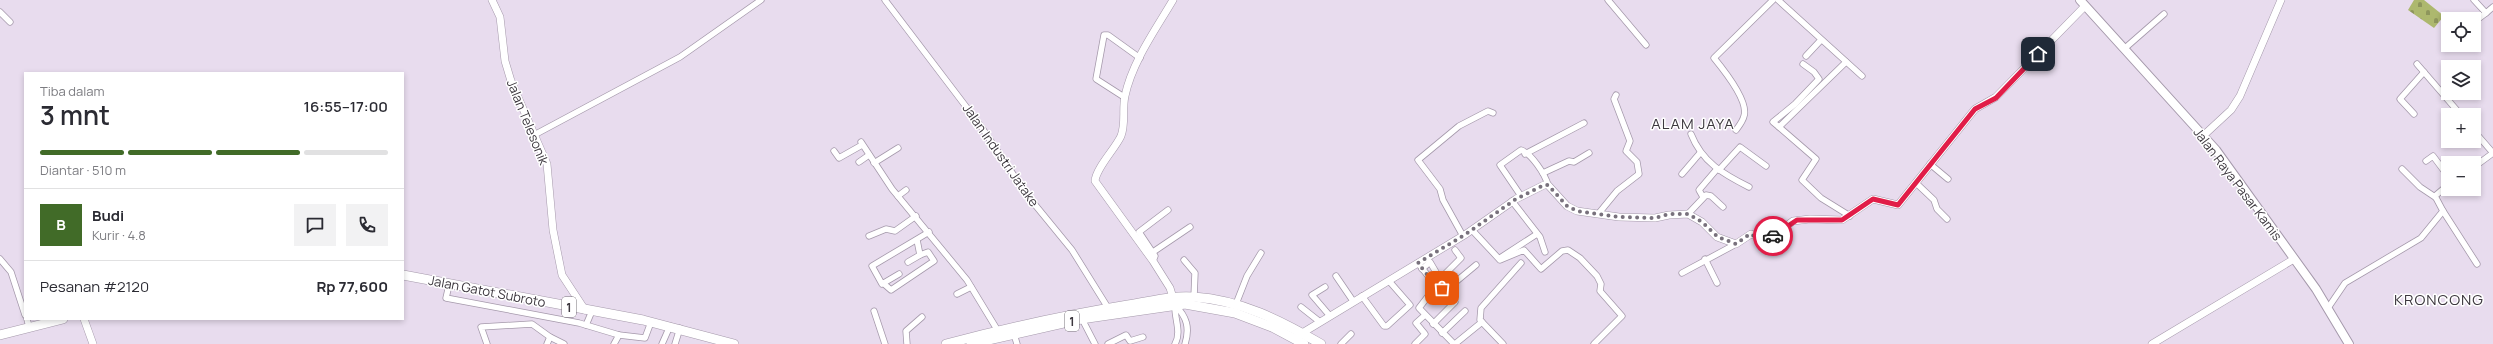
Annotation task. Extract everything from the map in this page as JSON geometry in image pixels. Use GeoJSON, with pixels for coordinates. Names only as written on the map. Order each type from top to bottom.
{"type":"FeatureCollection","features":[{"type":"Feature","properties":{"kind":"highway","name":"Jalan Gatot Subroto"},"geometry":{"type":"LineString","coordinates":[[404,275],[680,328],[734,344]]}},
{"type":"Feature","properties":{"kind":"highway","name":"1"},"geometry":{"type":"LineString","coordinates":[[1110,311],[1124,312],[1194,297],[1236,304],[1257,311],[1298,336],[1304,344]]}},
{"type":"Feature","properties":{"kind":"highway","name":"1"},"geometry":{"type":"LineString","coordinates":[[946,344],[998,331],[1174,301],[1206,306],[1235,313],[1321,344]]}},
{"type":"Feature","properties":{"kind":"highway","name":"1"},"geometry":{"type":"LineString","coordinates":[[971,344],[1080,316]]}},
{"type":"Feature","properties":{"kind":"highway"},"geometry":{"type":"LineString","coordinates":[[0,335],[28,323],[54,320]]}},
{"type":"Feature","properties":{"kind":"main road","name":"Jalan Raya Pasar Kamis"},"geometry":{"type":"LineString","coordinates":[[2083,3],[2216,150],[2328,308],[2349,344]]}},
{"type":"Feature","properties":{"kind":"street","name":"Jalan Telesonik"},"geometry":{"type":"LineString","coordinates":[[492,0],[500,17],[505,61],[511,81],[536,134],[549,174],[553,230],[562,275],[589,310]]}},
{"type":"Feature","properties":{"kind":"street"},"geometry":{"type":"LineString","coordinates":[[536,134],[680,57],[761,0]]}},
{"type":"Feature","properties":{"kind":"street","name":"Jalan Industri Jatake"},"geometry":{"type":"LineString","coordinates":[[885,0],[971,113],[1027,195],[1072,250],[1110,311]]}},
{"type":"Feature","properties":{"kind":"street"},"geometry":{"type":"LineString","coordinates":[[1173,0],[1140,58],[1124,97],[1122,132],[1116,148],[1100,170],[1095,181],[1153,262],[1174,301],[1184,314],[1187,321],[1185,344]]}},
{"type":"Feature","properties":{"kind":"street"},"geometry":{"type":"LineString","coordinates":[[1608,0],[1646,45]]}},
{"type":"Feature","properties":{"kind":"street"},"geometry":{"type":"LineString","coordinates":[[1736,130],[1745,112],[1733,81],[1714,58],[1773,0]]}},
{"type":"Feature","properties":{"kind":"street"},"geometry":{"type":"LineString","coordinates":[[1778,0],[1820,41],[1862,76]]}},
{"type":"Feature","properties":{"kind":"street"},"geometry":{"type":"LineString","coordinates":[[2204,135],[2230,110],[2240,96],[2281,0]]}},
{"type":"Feature","properties":{"kind":"street"},"geometry":{"type":"LineString","coordinates":[[2474,0],[2486,13]]}},
{"type":"Feature","properties":{"kind":"street"},"geometry":{"type":"LineString","coordinates":[[1682,273],[1752,234],[1767,240],[1788,224],[1797,220],[1842,220],[1873,199],[1898,205],[1975,109],[1996,98],[2083,3]]}},
{"type":"Feature","properties":{"kind":"street"},"geometry":{"type":"LineString","coordinates":[[2481,17],[2493,7]]}},
{"type":"Feature","properties":{"kind":"street"},"geometry":{"type":"LineString","coordinates":[[0,12],[10,22]]}},
{"type":"Feature","properties":{"kind":"street"},"geometry":{"type":"LineString","coordinates":[[2124,49],[2164,14]]}},
{"type":"Feature","properties":{"kind":"street"},"geometry":{"type":"LineString","coordinates":[[1124,97],[1096,79],[1104,35],[1108,35],[1140,58]]}},
{"type":"Feature","properties":{"kind":"street"},"geometry":{"type":"LineString","coordinates":[[1806,56],[1820,41]]}},
{"type":"Feature","properties":{"kind":"street"},"geometry":{"type":"LineString","coordinates":[[1779,127],[1846,62]]}},
{"type":"Feature","properties":{"kind":"street"},"geometry":{"type":"LineString","coordinates":[[1803,64],[1819,79],[1795,104],[1773,122],[1816,159],[1802,180],[1821,198],[1850,216]]}},
{"type":"Feature","properties":{"kind":"street"},"geometry":{"type":"LineString","coordinates":[[2417,64],[2455,108]]}},
{"type":"Feature","properties":{"kind":"street"},"geometry":{"type":"LineString","coordinates":[[2414,114],[2400,100],[2424,72]]}},
{"type":"Feature","properties":{"kind":"street"},"geometry":{"type":"LineString","coordinates":[[1599,213],[1623,187],[1639,174],[1637,162],[1626,150],[1630,141],[1617,110],[1614,99],[1616,95]]}},
{"type":"Feature","properties":{"kind":"street"},"geometry":{"type":"LineString","coordinates":[[1463,236],[1443,200],[1440,189],[1418,160],[1470,118],[1488,111],[1493,113]]}},
{"type":"Feature","properties":{"kind":"street"},"geometry":{"type":"LineString","coordinates":[[1525,154],[1584,123]]}},
{"type":"Feature","properties":{"kind":"street"},"geometry":{"type":"LineString","coordinates":[[1691,134],[1700,154],[1718,170],[1748,187]]}},
{"type":"Feature","properties":{"kind":"street"},"geometry":{"type":"LineString","coordinates":[[2481,142],[2493,153],[2481,162]]}},
{"type":"Feature","properties":{"kind":"street"},"geometry":{"type":"LineString","coordinates":[[834,152],[839,158],[862,143],[874,163],[898,196],[929,232],[971,287],[998,331]]}},
{"type":"Feature","properties":{"kind":"street"},"geometry":{"type":"LineString","coordinates":[[1702,197],[1698,190],[1740,146],[1766,166]]}},
{"type":"Feature","properties":{"kind":"street"},"geometry":{"type":"LineString","coordinates":[[874,163],[898,148]]}},
{"type":"Feature","properties":{"kind":"street"},"geometry":{"type":"LineString","coordinates":[[1521,196],[1500,165],[1521,150],[1543,173],[1548,185],[1572,209],[1619,217],[1655,218],[1669,214],[1688,214],[1702,222],[1718,237],[1736,244]]}},
{"type":"Feature","properties":{"kind":"street"},"geometry":{"type":"LineString","coordinates":[[1543,173],[1569,161],[1574,162],[1589,153]]}},
{"type":"Feature","properties":{"kind":"street"},"geometry":{"type":"LineString","coordinates":[[1682,174],[1700,154]]}},
{"type":"Feature","properties":{"kind":"street"},"geometry":{"type":"LineString","coordinates":[[859,162],[869,155]]}},
{"type":"Feature","properties":{"kind":"street"},"geometry":{"type":"LineString","coordinates":[[2426,161],[2433,156],[2441,167]]}},
{"type":"Feature","properties":{"kind":"street"},"geometry":{"type":"LineString","coordinates":[[1930,164],[1948,179]]}},
{"type":"Feature","properties":{"kind":"street"},"geometry":{"type":"LineString","coordinates":[[2402,169],[2420,187],[2435,197],[2477,264]]}},
{"type":"Feature","properties":{"kind":"street"},"geometry":{"type":"LineString","coordinates":[[1916,183],[1934,200],[1937,210],[1946,219]]}},
{"type":"Feature","properties":{"kind":"street"},"geometry":{"type":"LineString","coordinates":[[1420,266],[1512,201],[1544,185],[1548,185]]}},
{"type":"Feature","properties":{"kind":"street"},"geometry":{"type":"LineString","coordinates":[[898,196],[906,190]]}},
{"type":"Feature","properties":{"kind":"street"},"geometry":{"type":"LineString","coordinates":[[2435,197],[2441,191]]}},
{"type":"Feature","properties":{"kind":"street"},"geometry":{"type":"LineString","coordinates":[[1688,214],[1702,197],[1708,195],[1723,207]]}},
{"type":"Feature","properties":{"kind":"street"},"geometry":{"type":"LineString","coordinates":[[1512,201],[1541,238],[1545,252]]}},
{"type":"Feature","properties":{"kind":"street"},"geometry":{"type":"LineString","coordinates":[[1153,262],[1156,256],[1140,230],[1168,210]]}},
{"type":"Feature","properties":{"kind":"street"},"geometry":{"type":"LineString","coordinates":[[2328,308],[2345,283],[2421,238],[2443,211]]}},
{"type":"Feature","properties":{"kind":"street"},"geometry":{"type":"LineString","coordinates":[[868,236],[886,229],[895,231],[916,216]]}},
{"type":"Feature","properties":{"kind":"street"},"geometry":{"type":"LineString","coordinates":[[1153,252],[1190,227]]}},
{"type":"Feature","properties":{"kind":"street"},"geometry":{"type":"LineString","coordinates":[[1472,230],[1498,259],[1502,260],[1524,250],[1541,269],[1562,251],[1571,250],[1580,258],[1600,280],[1600,291],[1622,316],[1594,344]]}},
{"type":"Feature","properties":{"kind":"street"},"geometry":{"type":"LineString","coordinates":[[908,262],[928,252],[934,261],[892,290],[881,282],[873,265],[929,232]]}},
{"type":"Feature","properties":{"kind":"street"},"geometry":{"type":"LineString","coordinates":[[1498,259],[1537,234]]}},
{"type":"Feature","properties":{"kind":"street"},"geometry":{"type":"LineString","coordinates":[[917,240],[920,255]]}},
{"type":"Feature","properties":{"kind":"street"},"geometry":{"type":"LineString","coordinates":[[1440,279],[1461,258],[1455,250]]}},
{"type":"Feature","properties":{"kind":"street"},"geometry":{"type":"LineString","coordinates":[[1236,304],[1246,276],[1261,253]]}},
{"type":"Feature","properties":{"kind":"street"},"geometry":{"type":"LineString","coordinates":[[0,259],[11,272],[24,312]]}},
{"type":"Feature","properties":{"kind":"street"},"geometry":{"type":"LineString","coordinates":[[1706,259],[1717,283]]}},
{"type":"Feature","properties":{"kind":"street"},"geometry":{"type":"LineString","coordinates":[[2152,344],[2294,259]]}},
{"type":"Feature","properties":{"kind":"street"},"geometry":{"type":"LineString","coordinates":[[1184,260],[1195,273],[1194,297]]}},
{"type":"Feature","properties":{"kind":"street"},"geometry":{"type":"LineString","coordinates":[[1298,336],[1353,301],[1390,280],[1430,262],[1455,302],[1433,324]]}},
{"type":"Feature","properties":{"kind":"street"},"geometry":{"type":"LineString","coordinates":[[1503,344],[1482,322],[1479,316],[1481,306],[1521,263]]}},
{"type":"Feature","properties":{"kind":"street"},"geometry":{"type":"LineString","coordinates":[[1420,266],[1436,286],[1447,289]]}},
{"type":"Feature","properties":{"kind":"street"},"geometry":{"type":"LineString","coordinates":[[1447,289],[1476,266]]}},
{"type":"Feature","properties":{"kind":"street"},"geometry":{"type":"LineString","coordinates":[[883,283],[899,274]]}},
{"type":"Feature","properties":{"kind":"street"},"geometry":{"type":"LineString","coordinates":[[1336,276],[1353,301]]}},
{"type":"Feature","properties":{"kind":"street"},"geometry":{"type":"LineString","coordinates":[[1362,296],[1384,326],[1387,326],[1410,305],[1390,280]]}},
{"type":"Feature","properties":{"kind":"street"},"geometry":{"type":"LineString","coordinates":[[449,285],[446,298],[586,326],[618,335],[645,338],[651,322]]}},
{"type":"Feature","properties":{"kind":"street"},"geometry":{"type":"LineString","coordinates":[[1436,286],[1419,307],[1433,324],[1454,344],[1482,322]]}},
{"type":"Feature","properties":{"kind":"street"},"geometry":{"type":"LineString","coordinates":[[957,294],[971,287]]}},
{"type":"Feature","properties":{"kind":"street"},"geometry":{"type":"LineString","coordinates":[[1325,287],[1312,296],[1330,316]]}},
{"type":"Feature","properties":{"kind":"street"},"geometry":{"type":"LineString","coordinates":[[1174,301],[1178,332],[1175,344]]}},
{"type":"Feature","properties":{"kind":"street"},"geometry":{"type":"LineString","coordinates":[[1301,307],[1320,322]]}},
{"type":"Feature","properties":{"kind":"street"},"geometry":{"type":"LineString","coordinates":[[586,326],[589,310]]}},
{"type":"Feature","properties":{"kind":"street"},"geometry":{"type":"LineString","coordinates":[[874,311],[885,344]]}},
{"type":"Feature","properties":{"kind":"street"},"geometry":{"type":"LineString","coordinates":[[1442,333],[1465,311]]}},
{"type":"Feature","properties":{"kind":"street"},"geometry":{"type":"LineString","coordinates":[[1415,344],[1425,334],[1416,323],[1425,315]]}},
{"type":"Feature","properties":{"kind":"street"},"geometry":{"type":"LineString","coordinates":[[1080,316],[1095,344]]}},
{"type":"Feature","properties":{"kind":"street"},"geometry":{"type":"LineString","coordinates":[[907,344],[906,331],[922,317]]}},
{"type":"Feature","properties":{"kind":"street"},"geometry":{"type":"LineString","coordinates":[[84,320],[94,344]]}},
{"type":"Feature","properties":{"kind":"street"},"geometry":{"type":"LineString","coordinates":[[1176,322],[1187,321]]}},
{"type":"Feature","properties":{"kind":"street"},"geometry":{"type":"LineString","coordinates":[[487,344],[481,327],[533,324],[550,337],[564,344]]}},
{"type":"Feature","properties":{"kind":"street"},"geometry":{"type":"LineString","coordinates":[[662,344],[670,326]]}},
{"type":"Feature","properties":{"kind":"street"},"geometry":{"type":"LineString","coordinates":[[675,344],[680,328]]}},
{"type":"Feature","properties":{"kind":"street"},"geometry":{"type":"LineString","coordinates":[[1014,334],[1017,344]]}},
{"type":"Feature","properties":{"kind":"street"},"geometry":{"type":"LineString","coordinates":[[1341,344],[1351,334]]}},
{"type":"Feature","properties":{"kind":"street"},"geometry":{"type":"LineString","coordinates":[[614,344],[618,335]]}},
{"type":"Feature","properties":{"kind":"street"},"geometry":{"type":"LineString","coordinates":[[1108,344],[1126,335],[1130,341],[1143,337]]}},
{"type":"Feature","properties":{"kind":"street"},"geometry":{"type":"LineString","coordinates":[[547,344],[550,337]]}},
{"type":"Feature","properties":{"kind":"green space"},"geometry":{"type":"Polygon","coordinates":[[[2414,0],[2424,0],[2441,14],[2441,20],[2434,28],[2408,10],[2414,0]]]}},
{"type":"Feature","properties":{"kind":"way so far"},"geometry":{"type":"LineString","coordinates":[[1442,288],[1436,286],[1418,263],[1483,223],[1516,199],[1544,185],[1548,185],[1557,193],[1567,206],[1577,211],[1619,217],[1645,216],[1650,218],[1669,214],[1688,214],[1702,222],[1713,234],[1723,240],[1736,244],[1750,234],[1765,241],[1773,236]]}},
{"type":"Feature","properties":{"kind":"district","name":"ALAM JAYA"},"geometry":{"type":"Point","coordinates":[1693,123]}},
{"type":"Feature","properties":{"kind":"district","name":"KRONCONG"},"geometry":{"type":"Point","coordinates":[2439,299]}},
{"type":"Feature","properties":{"kind":"route"},"geometry":{"type":"LineString","coordinates":[[1773,236],[1788,224],[1797,220],[1842,220],[1850,216],[1869,200],[1873,199],[1895,206],[1898,205],[1954,133],[1975,109],[1996,98],[2038,54]]}}]}
